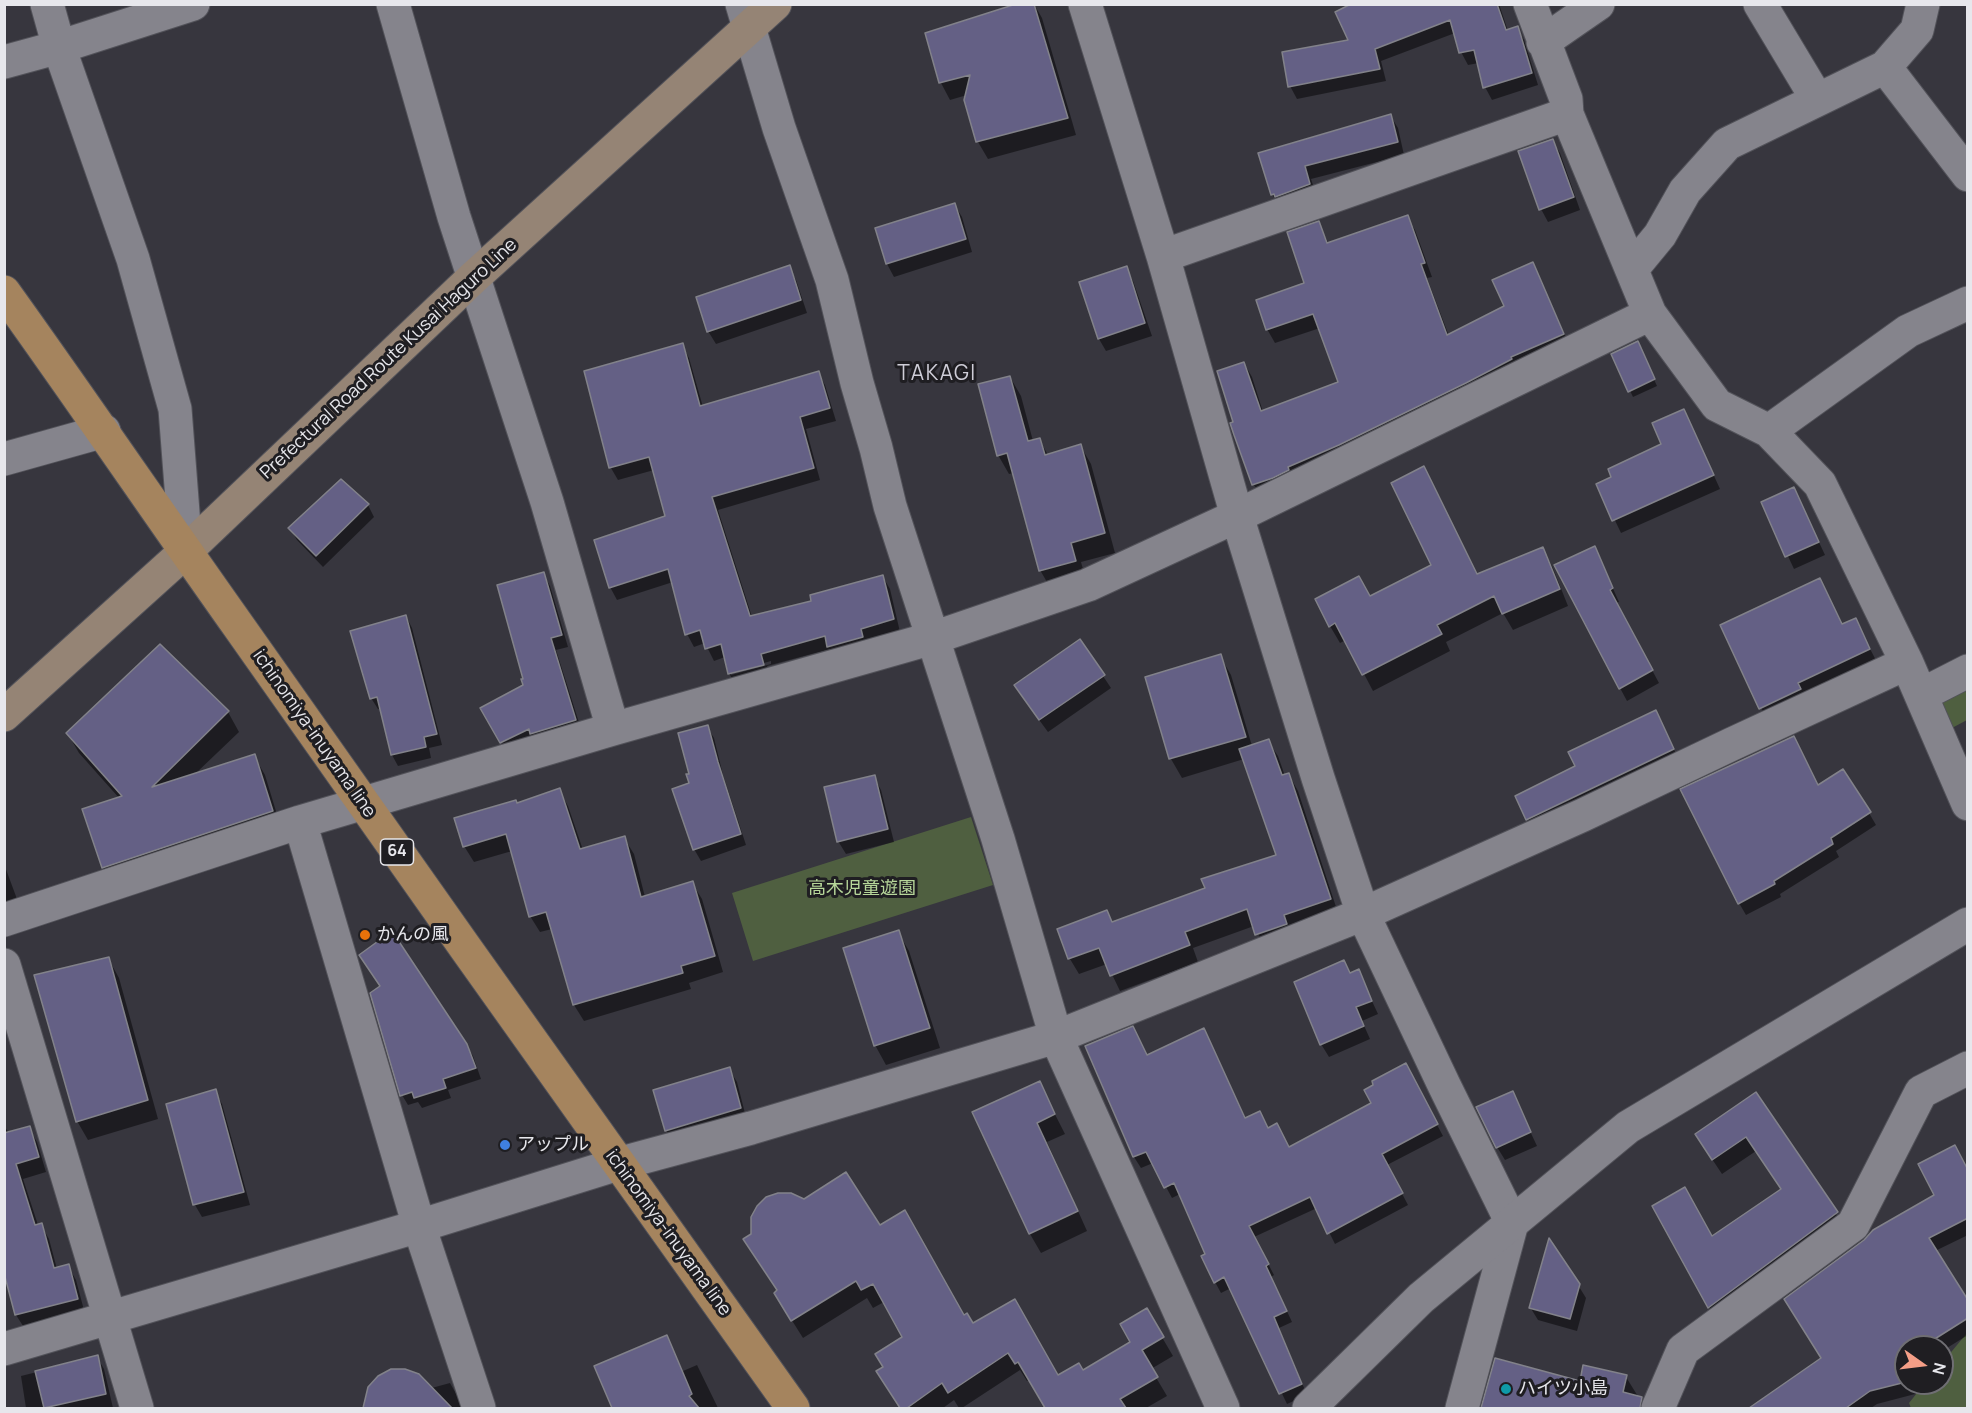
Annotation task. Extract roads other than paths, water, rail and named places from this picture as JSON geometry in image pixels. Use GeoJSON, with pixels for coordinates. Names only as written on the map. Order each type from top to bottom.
{"type":"FeatureCollection","features":[{"type":"Feature","properties":{"kind":"main road","name":"Prefectural Road Route Kusai Haguro Line"},"geometry":{"type":"LineString","coordinates":[[4,715],[186,551],[745,16],[775,4]]}},
{"type":"Feature","properties":{"kind":"main road","name":"ichinomiya-inuyama line"},"geometry":{"type":"LineString","coordinates":[[4,292],[104,430],[363,804],[793,1408]]}},
{"type":"Feature","properties":{"kind":"street"},"geometry":{"type":"LineString","coordinates":[[46,4],[133,259],[175,409],[186,551]]}},
{"type":"Feature","properties":{"kind":"street"},"geometry":{"type":"LineString","coordinates":[[4,62],[193,4]]}},
{"type":"Feature","properties":{"kind":"street"},"geometry":{"type":"LineString","coordinates":[[393,4],[473,278],[547,502],[613,729]]}},
{"type":"Feature","properties":{"kind":"street"},"geometry":{"type":"LineString","coordinates":[[1085,4],[1163,256],[1237,516],[1314,767],[1363,914],[1512,1223],[1462,1408]]}},
{"type":"Feature","properties":{"kind":"street"},"geometry":{"type":"LineString","coordinates":[[1530,4],[1566,99],[1567,114],[1650,314],[1717,405],[1769,431],[1820,484],[1907,663],[1968,804]]}},
{"type":"Feature","properties":{"kind":"street"},"geometry":{"type":"LineString","coordinates":[[1543,42],[1598,4]]}},
{"type":"Feature","properties":{"kind":"street"},"geometry":{"type":"LineString","coordinates":[[1760,4],[1817,99]]}},
{"type":"Feature","properties":{"kind":"street"},"geometry":{"type":"LineString","coordinates":[[1632,269],[1660,235],[1685,190],[1727,144],[1885,67],[1917,30],[1923,4]]}},
{"type":"Feature","properties":{"kind":"street"},"geometry":{"type":"LineString","coordinates":[[745,16],[779,128],[832,280],[890,506],[998,839],[1056,1037],[1223,1408]]}},
{"type":"Feature","properties":{"kind":"street"},"geometry":{"type":"LineString","coordinates":[[1885,67],[1968,175]]}},
{"type":"Feature","properties":{"kind":"street"},"geometry":{"type":"LineString","coordinates":[[1163,256],[1567,114]]}},
{"type":"Feature","properties":{"kind":"street"},"geometry":{"type":"LineString","coordinates":[[1769,431],[1908,331],[1968,303]]}},
{"type":"Feature","properties":{"kind":"street"},"geometry":{"type":"LineString","coordinates":[[4,920],[300,822],[613,729],[933,638],[1088,585],[1237,516],[1650,314]]}},
{"type":"Feature","properties":{"kind":"street"},"geometry":{"type":"LineString","coordinates":[[4,459],[104,430]]}},
{"type":"Feature","properties":{"kind":"street"},"geometry":{"type":"LineString","coordinates":[[4,1349],[419,1226],[618,1164],[751,1128],[1056,1037],[1363,914],[1583,815],[1907,663]]}},
{"type":"Feature","properties":{"kind":"street"},"geometry":{"type":"LineString","coordinates":[[1921,695],[1968,670]]}},
{"type":"Feature","properties":{"kind":"street"},"geometry":{"type":"LineString","coordinates":[[300,822],[419,1226],[479,1408]]}},
{"type":"Feature","properties":{"kind":"street"},"geometry":{"type":"LineString","coordinates":[[1309,1408],[1421,1298],[1628,1127],[1968,924]]}},
{"type":"Feature","properties":{"kind":"street"},"geometry":{"type":"LineString","coordinates":[[4,965],[137,1408]]}},
{"type":"Feature","properties":{"kind":"street"},"geometry":{"type":"LineString","coordinates":[[1658,1408],[1683,1350],[1853,1225],[1921,1092],[1968,1068]]}},
{"type":"Feature","properties":{"kind":"place","name":"かんの風"},"geometry":{"type":"Point","coordinates":[365,935]}},
{"type":"Feature","properties":{"kind":"place","name":"アップル"},"geometry":{"type":"Point","coordinates":[505,1145]}},
{"type":"Feature","properties":{"kind":"place","name":"ハイツ小島"},"geometry":{"type":"Point","coordinates":[1506,1389]}},
{"type":"Feature","properties":{"kind":"district","name":"TAKAGI"},"geometry":{"type":"Point","coordinates":[937,374]}},
{"type":"Feature","properties":{"kind":"park label","name":"高木児童遊園"},"geometry":{"type":"Point","coordinates":[862,889]}}]}
